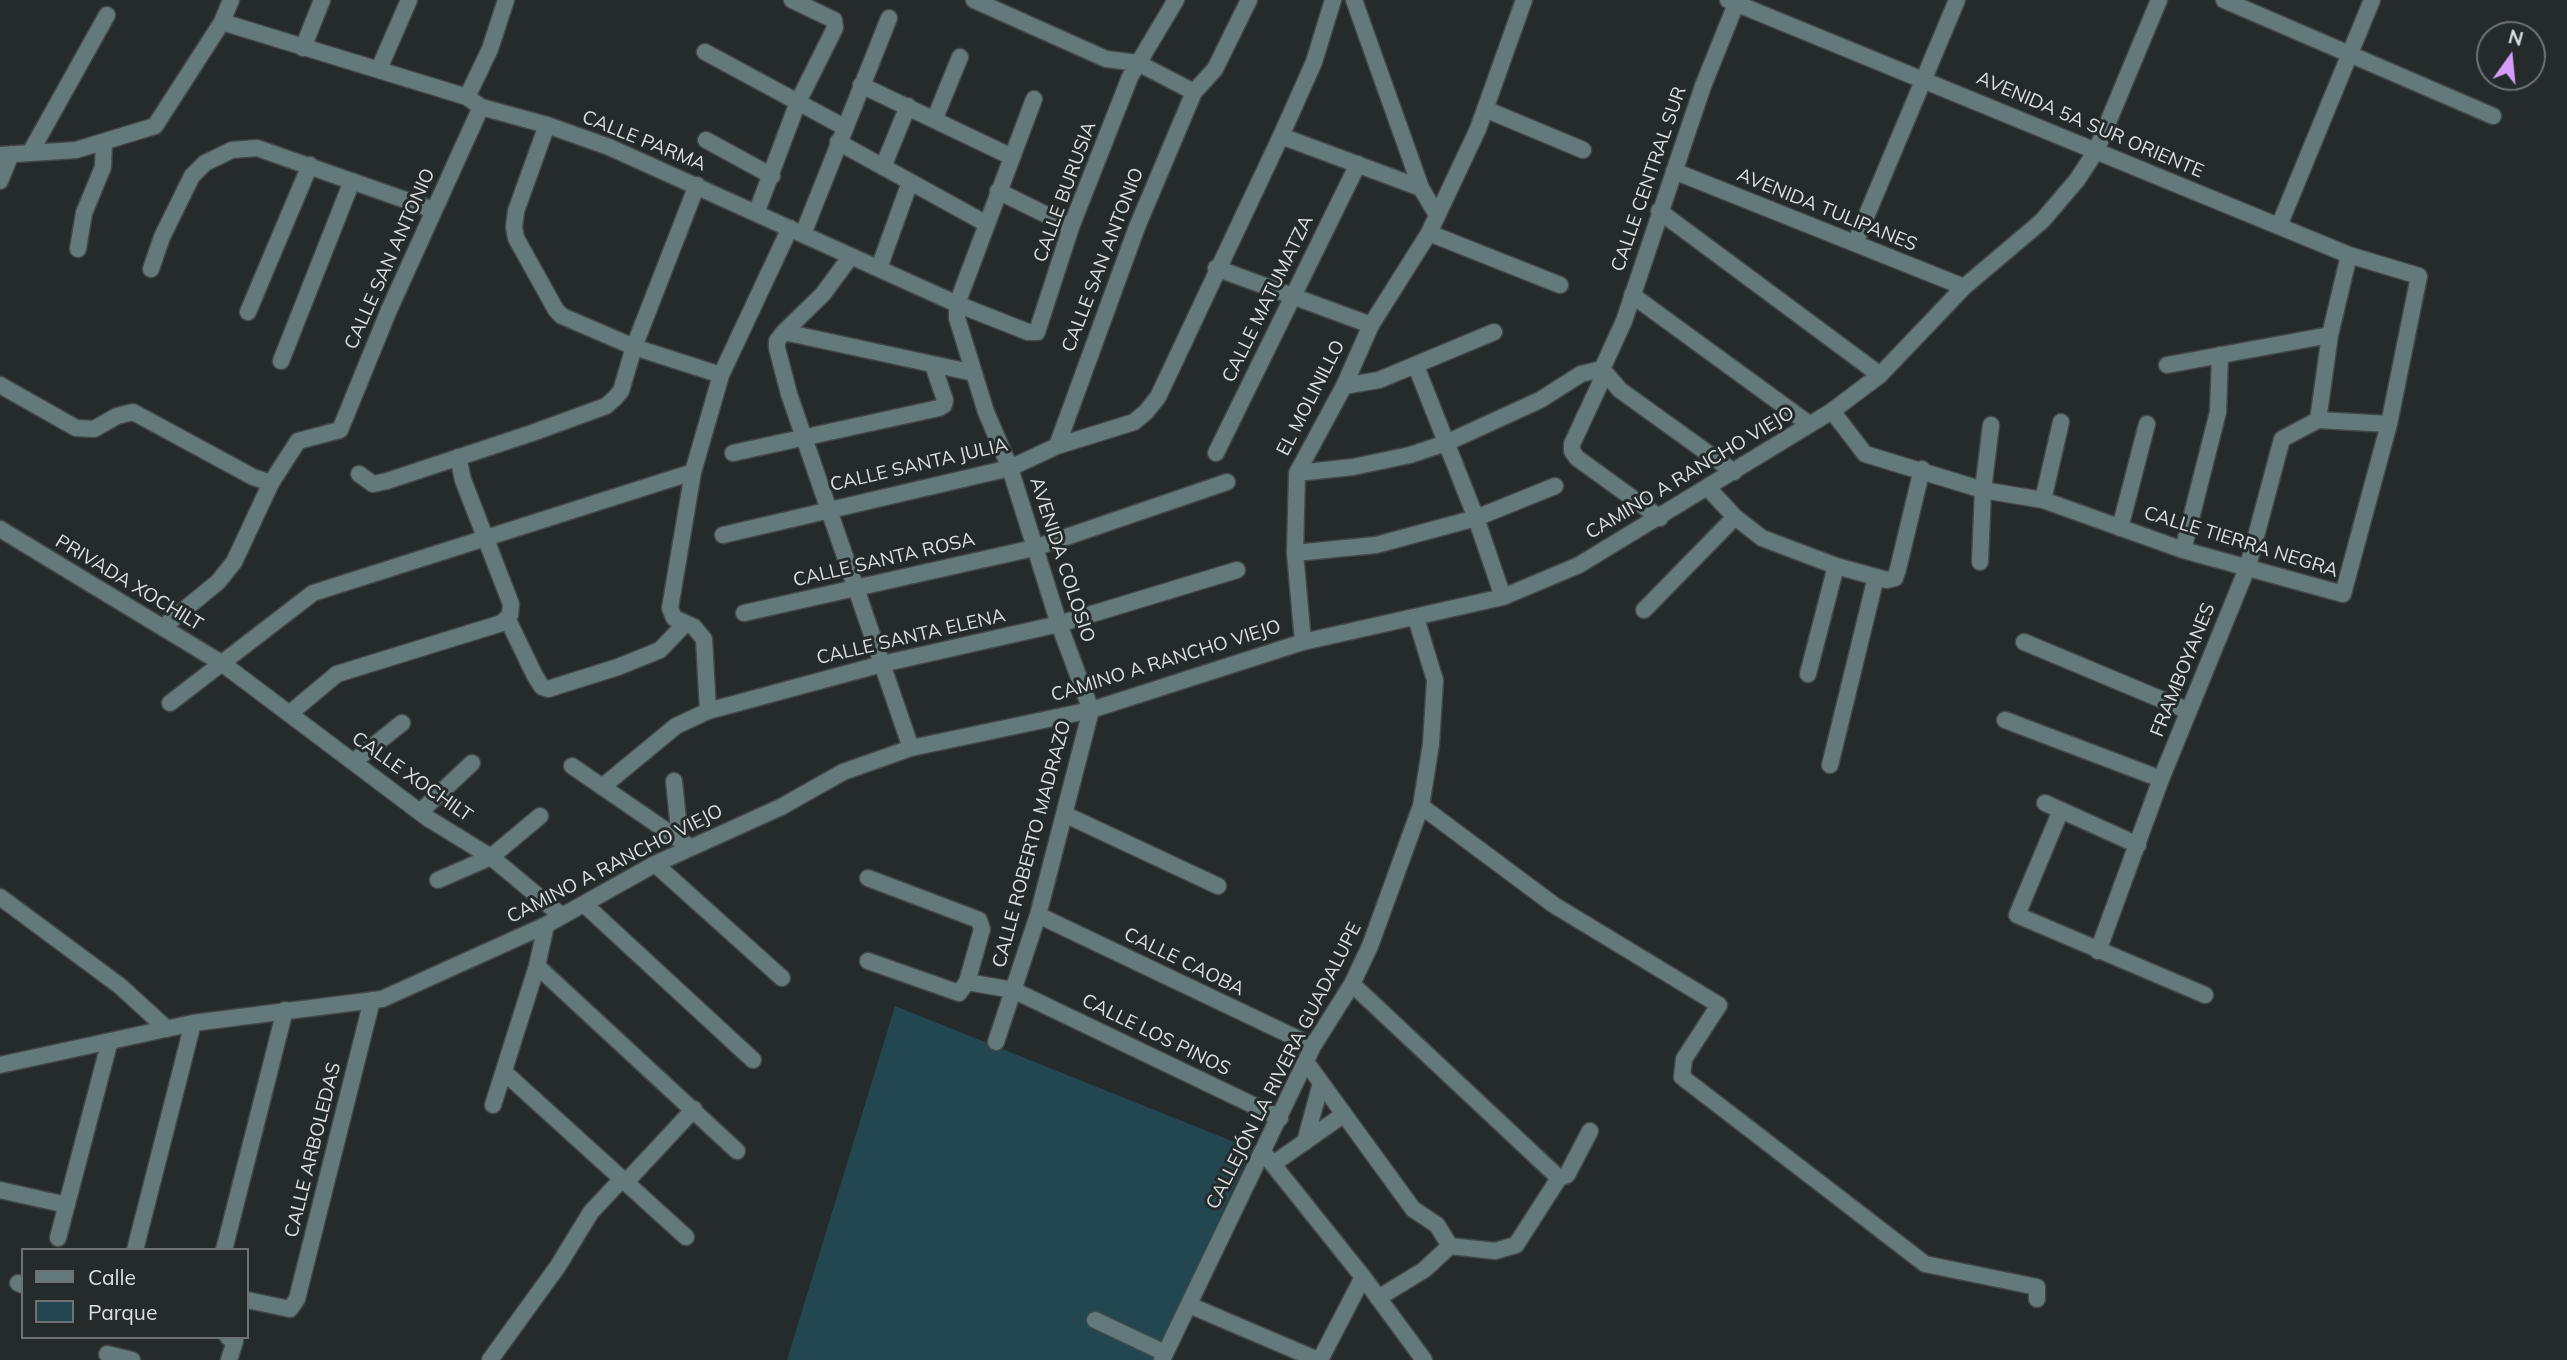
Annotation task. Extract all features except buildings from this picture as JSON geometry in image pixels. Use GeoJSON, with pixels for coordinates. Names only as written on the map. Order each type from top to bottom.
{"type":"FeatureCollection","features":[{"type":"Feature","properties":{"kind":"street"},"geometry":{"type":"LineString","coordinates":[[0,181],[5,155],[76,150],[155,126],[222,22],[231,0]]}},
{"type":"Feature","properties":{"kind":"street"},"geometry":{"type":"LineString","coordinates":[[303,48],[323,0]]}},
{"type":"Feature","properties":{"kind":"street"},"geometry":{"type":"LineString","coordinates":[[379,69],[409,0]]}},
{"type":"Feature","properties":{"kind":"street"},"geometry":{"type":"LineString","coordinates":[[467,97],[490,49],[506,0]]}},
{"type":"Feature","properties":{"kind":"street"},"geometry":{"type":"LineString","coordinates":[[757,211],[798,102],[835,28],[834,20],[792,0]]}},
{"type":"Feature","properties":{"kind":"street"},"geometry":{"type":"LineString","coordinates":[[974,0],[1106,59],[1137,65],[1194,92]]}},
{"type":"Feature","properties":{"kind":"street","name":"CALLE BURUSIA"},"geometry":{"type":"LineString","coordinates":[[1037,332],[1071,227],[1137,65],[1176,0]]}},
{"type":"Feature","properties":{"kind":"street","name":"CALLE SAN ANTONIO"},"geometry":{"type":"LineString","coordinates":[[1057,446],[1138,227],[1194,92],[1215,69],[1249,0]]}},
{"type":"Feature","properties":{"kind":"street","name":"CALLE SANTA JULIA"},"geometry":{"type":"LineString","coordinates":[[723,535],[828,508],[1010,468],[1057,446],[1134,422],[1146,412],[1158,397],[1216,268],[1281,136],[1314,62],[1333,0]]}},
{"type":"Feature","properties":{"kind":"street"},"geometry":{"type":"LineString","coordinates":[[1354,0],[1421,188],[1437,215]]}},
{"type":"Feature","properties":{"kind":"street","name":"EL MOLINILLO"},"geometry":{"type":"LineString","coordinates":[[1303,642],[1295,553],[1297,473],[1344,386],[1371,325],[1429,233],[1485,109],[1524,0]]}},
{"type":"Feature","properties":{"kind":"street"},"geometry":{"type":"LineString","coordinates":[[1855,243],[1957,0]]}},
{"type":"Feature","properties":{"kind":"street","name":"CAMINO A RANCHO VIEJO"},"geometry":{"type":"LineString","coordinates":[[0,1065],[109,1044],[193,1023],[382,999],[546,925],[655,864],[685,844],[781,807],[844,772],[911,748],[1091,710],[1303,642],[1503,597],[1579,565],[1832,411],[1880,375],[1964,287],[2042,221],[2077,180],[2095,151],[2160,0]]}},
{"type":"Feature","properties":{"kind":"street"},"geometry":{"type":"LineString","coordinates":[[2224,0],[2493,116]]}},
{"type":"Feature","properties":{"kind":"street"},"geometry":{"type":"LineString","coordinates":[[2280,226],[2372,0]]}},
{"type":"Feature","properties":{"kind":"street","name":"AVENIDA 5A SUR ORIENTE"},"geometry":{"type":"LineString","coordinates":[[1740,3],[2349,255],[2419,276]]}},
{"type":"Feature","properties":{"kind":"street","name":"CALLE CENTRAL SUR"},"geometry":{"type":"LineString","coordinates":[[1660,518],[1572,451],[1600,384],[1602,369],[1632,295],[1674,171],[1740,3]]}},
{"type":"Feature","properties":{"kind":"street"},"geometry":{"type":"LineString","coordinates":[[30,153],[107,15]]}},
{"type":"Feature","properties":{"kind":"street"},"geometry":{"type":"LineString","coordinates":[[708,710],[704,639],[694,627],[684,625],[674,618],[670,608],[693,472],[721,375],[797,231],[838,142],[889,18]]}},
{"type":"Feature","properties":{"kind":"street","name":"CALLE PARMA"},"geometry":{"type":"LineString","coordinates":[[222,22],[467,97],[481,107],[547,125],[609,147],[757,211],[957,304],[1028,332],[1037,332]]}},
{"type":"Feature","properties":{"kind":"street"},"geometry":{"type":"LineString","coordinates":[[705,52],[844,127]]}},
{"type":"Feature","properties":{"kind":"street"},"geometry":{"type":"LineString","coordinates":[[935,118],[960,57]]}},
{"type":"Feature","properties":{"kind":"street"},"geometry":{"type":"LineString","coordinates":[[861,85],[1012,157]]}},
{"type":"Feature","properties":{"kind":"street"},"geometry":{"type":"LineString","coordinates":[[957,304],[985,223],[1034,99]]}},
{"type":"Feature","properties":{"kind":"street"},"geometry":{"type":"LineString","coordinates":[[883,167],[908,106]]}},
{"type":"Feature","properties":{"kind":"street","name":"CALLE SAN ANTONIO"},"geometry":{"type":"LineString","coordinates":[[271,483],[298,441],[340,430],[481,107]]}},
{"type":"Feature","properties":{"kind":"street"},"geometry":{"type":"LineString","coordinates":[[1485,109],[1583,150]]}},
{"type":"Feature","properties":{"kind":"street"},"geometry":{"type":"LineString","coordinates":[[547,125],[516,211],[513,227],[516,238],[562,316],[634,347],[721,375]]}},
{"type":"Feature","properties":{"kind":"street"},"geometry":{"type":"LineString","coordinates":[[1281,136],[1421,188]]}},
{"type":"Feature","properties":{"kind":"street"},"geometry":{"type":"LineString","coordinates":[[706,140],[772,176]]}},
{"type":"Feature","properties":{"kind":"street"},"geometry":{"type":"LineString","coordinates":[[78,249],[84,213],[103,167],[104,142]]}},
{"type":"Feature","properties":{"kind":"street"},"geometry":{"type":"LineString","coordinates":[[838,142],[985,223]]}},
{"type":"Feature","properties":{"kind":"street"},"geometry":{"type":"LineString","coordinates":[[151,269],[162,237],[192,176],[205,163],[232,150],[257,148],[434,210]]}},
{"type":"Feature","properties":{"kind":"street","name":"CALLE MATUMATZA"},"geometry":{"type":"LineString","coordinates":[[1216,453],[1357,164]]}},
{"type":"Feature","properties":{"kind":"street"},"geometry":{"type":"LineString","coordinates":[[248,312],[310,165]]}},
{"type":"Feature","properties":{"kind":"street","name":"AVENIDA TULIPANES"},"geometry":{"type":"LineString","coordinates":[[1674,171],[1964,287]]}},
{"type":"Feature","properties":{"kind":"street"},"geometry":{"type":"LineString","coordinates":[[281,361],[352,181]]}},
{"type":"Feature","properties":{"kind":"street"},"geometry":{"type":"LineString","coordinates":[[879,268],[910,182]]}},
{"type":"Feature","properties":{"kind":"street"},"geometry":{"type":"LineString","coordinates":[[359,474],[373,484],[606,406],[621,391],[634,347],[697,185]]}},
{"type":"Feature","properties":{"kind":"street"},"geometry":{"type":"LineString","coordinates":[[998,191],[1071,227]]}},
{"type":"Feature","properties":{"kind":"street"},"geometry":{"type":"LineString","coordinates":[[1659,211],[1880,375]]}},
{"type":"Feature","properties":{"kind":"street"},"geometry":{"type":"LineString","coordinates":[[1429,233],[1560,285]]}},
{"type":"Feature","properties":{"kind":"street"},"geometry":{"type":"LineString","coordinates":[[2349,255],[2330,335],[2318,420],[2389,424]]}},
{"type":"Feature","properties":{"kind":"street"},"geometry":{"type":"LineString","coordinates":[[851,256],[823,294],[784,332],[777,341],[777,348],[804,437],[911,748]]}},
{"type":"Feature","properties":{"kind":"street"},"geometry":{"type":"LineString","coordinates":[[1216,268],[1371,325]]}},
{"type":"Feature","properties":{"kind":"street","name":"CALLE TIERRA NEGRA"},"geometry":{"type":"LineString","coordinates":[[1832,411],[1865,454],[1983,490],[2043,500],[2183,550],[2343,594],[2389,424],[2419,276]]}},
{"type":"Feature","properties":{"kind":"street"},"geometry":{"type":"LineString","coordinates":[[1632,295],[1810,424]]}},
{"type":"Feature","properties":{"kind":"street","name":"AVENIDA COLOSIO"},"geometry":{"type":"LineString","coordinates":[[957,304],[957,318],[986,412],[1010,468],[1059,624],[1091,710]]}},
{"type":"Feature","properties":{"kind":"street"},"geometry":{"type":"LineString","coordinates":[[784,332],[974,373]]}},
{"type":"Feature","properties":{"kind":"street"},"geometry":{"type":"LineString","coordinates":[[1344,386],[1379,380],[1494,332]]}},
{"type":"Feature","properties":{"kind":"street"},"geometry":{"type":"LineString","coordinates":[[2167,365],[2330,335]]}},
{"type":"Feature","properties":{"kind":"street"},"geometry":{"type":"LineString","coordinates":[[2183,550],[2218,412],[2220,355]]}},
{"type":"Feature","properties":{"kind":"street"},"geometry":{"type":"LineString","coordinates":[[733,453],[944,405],[933,365]]}},
{"type":"Feature","properties":{"kind":"street"},"geometry":{"type":"LineString","coordinates":[[1416,366],[1476,518],[1503,597]]}},
{"type":"Feature","properties":{"kind":"street"},"geometry":{"type":"LineString","coordinates":[[1297,473],[1353,467],[1410,455],[1446,443],[1540,400],[1581,374],[1602,369],[1620,390],[1734,472]]}},
{"type":"Feature","properties":{"kind":"street"},"geometry":{"type":"LineString","coordinates":[[0,385],[76,428],[94,429],[117,416],[133,412],[253,477],[271,483],[234,562],[218,582],[163,627]]}},
{"type":"Feature","properties":{"kind":"street","name":"FRAMBOYANES"},"geometry":{"type":"LineString","coordinates":[[2098,951],[2161,779],[2248,566],[2282,439],[2318,420]]}},
{"type":"Feature","properties":{"kind":"street"},"geometry":{"type":"LineString","coordinates":[[2043,500],[2061,422]]}},
{"type":"Feature","properties":{"kind":"street"},"geometry":{"type":"LineString","coordinates":[[2120,527],[2147,424]]}},
{"type":"Feature","properties":{"kind":"street"},"geometry":{"type":"LineString","coordinates":[[1980,562],[1983,490],[1991,425]]}},
{"type":"Feature","properties":{"kind":"street"},"geometry":{"type":"LineString","coordinates":[[289,714],[337,674],[502,623],[507,618],[511,604],[484,537],[458,457]]}},
{"type":"Feature","properties":{"kind":"street"},"geometry":{"type":"LineString","coordinates":[[1707,487],[1735,517],[1762,538],[1836,566],[1876,577],[1895,578],[1923,470]]}},
{"type":"Feature","properties":{"kind":"street"},"geometry":{"type":"LineString","coordinates":[[170,703],[230,669],[313,593],[693,472]]}},
{"type":"Feature","properties":{"kind":"street","name":"CALLE SANTA ROSA"},"geometry":{"type":"LineString","coordinates":[[744,613],[1034,548],[1227,482]]}},
{"type":"Feature","properties":{"kind":"street"},"geometry":{"type":"LineString","coordinates":[[1295,553],[1376,545],[1476,518],[1555,486]]}},
{"type":"Feature","properties":{"kind":"street"},"geometry":{"type":"LineString","coordinates":[[1644,610],[1735,517]]}},
{"type":"Feature","properties":{"kind":"street","name":"PRIVADA XOCHILT"},"geometry":{"type":"LineString","coordinates":[[0,529],[230,669]]}},
{"type":"Feature","properties":{"kind":"street"},"geometry":{"type":"LineString","coordinates":[[1808,674],[1836,566]]}},
{"type":"Feature","properties":{"kind":"street","name":"CALLE SANTA ELENA"},"geometry":{"type":"LineString","coordinates":[[602,787],[676,726],[708,710],[882,664],[1059,624],[1237,570]]}},
{"type":"Feature","properties":{"kind":"street"},"geometry":{"type":"LineString","coordinates":[[1830,765],[1876,577]]}},
{"type":"Feature","properties":{"kind":"street"},"geometry":{"type":"LineString","coordinates":[[507,618],[535,676],[542,687],[548,689],[660,650],[684,625]]}},
{"type":"Feature","properties":{"kind":"street","name":"CALLEJÓN LA RIVERA GUADALUPE"},"geometry":{"type":"LineString","coordinates":[[1164,1356],[1268,1158],[1280,1118],[1309,1054],[1352,984],[1370,946],[1421,806],[1431,744],[1435,680],[1416,618]]}},
{"type":"Feature","properties":{"kind":"street"},"geometry":{"type":"LineString","coordinates":[[2024,642],[2189,711]]}},
{"type":"Feature","properties":{"kind":"street","name":"CALLE XOCHILT"},"geometry":{"type":"LineString","coordinates":[[230,669],[420,812],[491,857],[562,916]]}},
{"type":"Feature","properties":{"kind":"street","name":"CALLE ROBERTO MADRAZO"},"geometry":{"type":"LineString","coordinates":[[996,1042],[1038,915],[1091,710]]}},
{"type":"Feature","properties":{"kind":"street"},"geometry":{"type":"LineString","coordinates":[[2006,720],[2161,779]]}},
{"type":"Feature","properties":{"kind":"street"},"geometry":{"type":"LineString","coordinates":[[353,762],[402,723]]}},
{"type":"Feature","properties":{"kind":"street"},"geometry":{"type":"LineString","coordinates":[[420,812],[472,763]]}},
{"type":"Feature","properties":{"kind":"street"},"geometry":{"type":"LineString","coordinates":[[572,766],[685,844]]}},
{"type":"Feature","properties":{"kind":"street"},"geometry":{"type":"LineString","coordinates":[[674,781],[685,844]]}},
{"type":"Feature","properties":{"kind":"street"},"geometry":{"type":"LineString","coordinates":[[2045,803],[2138,845]]}},
{"type":"Feature","properties":{"kind":"street"},"geometry":{"type":"LineString","coordinates":[[1421,806],[1554,905],[1719,1005],[1684,1059],[1682,1077],[1925,1264],[2037,1287],[2037,1299]]}},
{"type":"Feature","properties":{"kind":"street"},"geometry":{"type":"LineString","coordinates":[[2061,810],[2017,915],[2205,995]]}},
{"type":"Feature","properties":{"kind":"street"},"geometry":{"type":"LineString","coordinates":[[1063,814],[1218,886]]}},
{"type":"Feature","properties":{"kind":"street"},"geometry":{"type":"LineString","coordinates":[[438,880],[491,857],[540,816]]}},
{"type":"Feature","properties":{"kind":"street"},"geometry":{"type":"LineString","coordinates":[[655,864],[782,978]]}},
{"type":"Feature","properties":{"kind":"street"},"geometry":{"type":"LineString","coordinates":[[868,961],[959,993],[967,982],[982,929],[979,920],[869,877]]}},
{"type":"Feature","properties":{"kind":"street"},"geometry":{"type":"LineString","coordinates":[[0,897],[121,986],[167,1028]]}},
{"type":"Feature","properties":{"kind":"street"},"geometry":{"type":"LineString","coordinates":[[584,904],[754,1060]]}},
{"type":"Feature","properties":{"kind":"street","name":"CALLE CAOBA"},"geometry":{"type":"LineString","coordinates":[[1038,915],[1309,1054]]}},
{"type":"Feature","properties":{"kind":"street"},"geometry":{"type":"LineString","coordinates":[[494,1105],[537,966],[546,925]]}},
{"type":"Feature","properties":{"kind":"street"},"geometry":{"type":"LineString","coordinates":[[537,966],[737,1151]]}},
{"type":"Feature","properties":{"kind":"street","name":"CALLE LOS PINOS"},"geometry":{"type":"LineString","coordinates":[[967,982],[1013,990],[1280,1118]]}},
{"type":"Feature","properties":{"kind":"street"},"geometry":{"type":"LineString","coordinates":[[1352,984],[1559,1178]]}},
{"type":"Feature","properties":{"kind":"street","name":"CALLE ARBOLEDAS"},"geometry":{"type":"LineString","coordinates":[[248,1300],[290,1309],[297,1299],[372,1000]]}},
{"type":"Feature","properties":{"kind":"street"},"geometry":{"type":"LineString","coordinates":[[224,1248],[285,1010]]}},
{"type":"Feature","properties":{"kind":"street"},"geometry":{"type":"LineString","coordinates":[[136,1248],[193,1023]]}},
{"type":"Feature","properties":{"kind":"street"},"geometry":{"type":"LineString","coordinates":[[58,1238],[109,1044]]}},
{"type":"Feature","properties":{"kind":"street"},"geometry":{"type":"LineString","coordinates":[[1309,1054],[1321,1083],[1343,1115],[1413,1209],[1437,1225],[1450,1246]]}},
{"type":"Feature","properties":{"kind":"street"},"geometry":{"type":"LineString","coordinates":[[504,1072],[686,1237]]}},
{"type":"Feature","properties":{"kind":"street"},"geometry":{"type":"LineString","coordinates":[[1304,1142],[1321,1083]]}},
{"type":"Feature","properties":{"kind":"street"},"geometry":{"type":"LineString","coordinates":[[490,1360],[558,1266],[591,1212],[694,1110]]}},
{"type":"Feature","properties":{"kind":"street"},"geometry":{"type":"LineString","coordinates":[[1343,1115],[1304,1142],[1268,1158],[1424,1360]]}},
{"type":"Feature","properties":{"kind":"street"},"geometry":{"type":"LineString","coordinates":[[1378,1298],[1424,1270],[1450,1246],[1495,1251],[1516,1245],[1559,1178],[1567,1175],[1590,1131]]}},
{"type":"Feature","properties":{"kind":"street"},"geometry":{"type":"LineString","coordinates":[[0,1190],[67,1205]]}},
{"type":"Feature","properties":{"kind":"street"},"geometry":{"type":"LineString","coordinates":[[1189,1305],[1319,1360],[1363,1278]]}},
{"type":"Feature","properties":{"kind":"street"},"geometry":{"type":"LineString","coordinates":[[1095,1320],[1164,1356]]}},
{"type":"Feature","properties":{"kind":"street"},"geometry":{"type":"LineString","coordinates":[[111,1339],[106,1357],[131,1360]]}},
{"type":"Feature","properties":{"kind":"street"},"geometry":{"type":"LineString","coordinates":[[229,1360],[232,1339]]}},
{"type":"Feature","properties":{"kind":"green space"},"geometry":{"type":"Polygon","coordinates":[[[895,1006],[1252,1149],[1153,1360],[787,1360],[895,1006]]]}}]}
